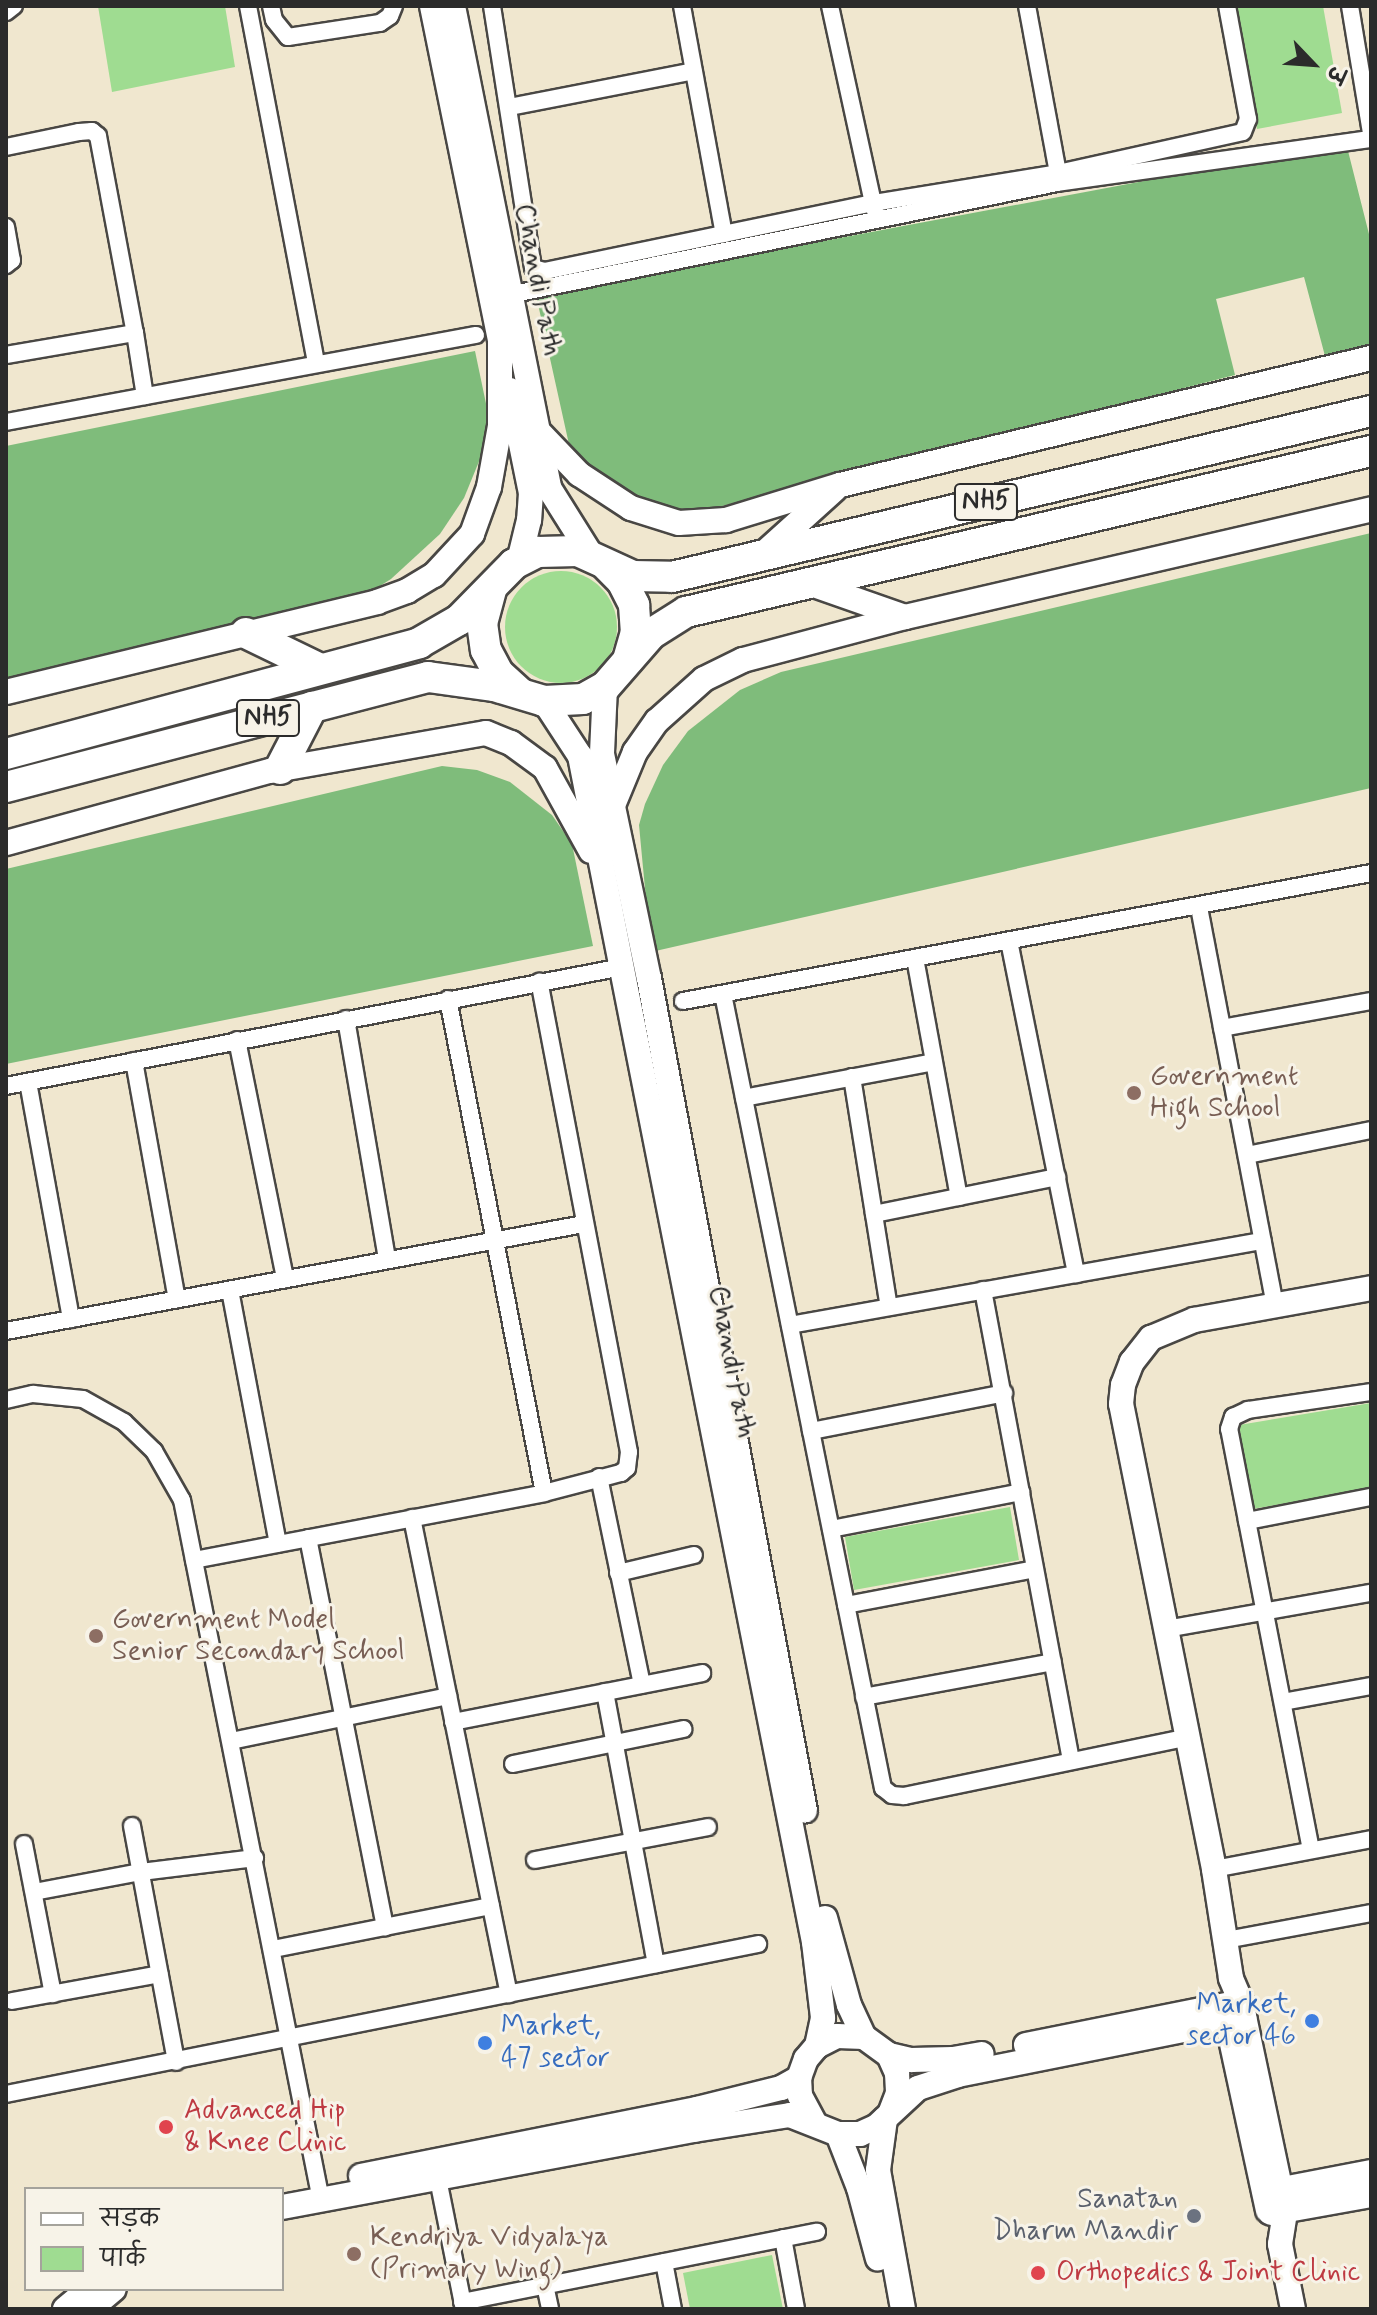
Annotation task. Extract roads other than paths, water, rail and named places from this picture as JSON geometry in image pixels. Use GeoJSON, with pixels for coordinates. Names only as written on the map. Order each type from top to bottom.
{"type":"FeatureCollection","features":[{"type":"Feature","properties":{"kind":"highway","name":"NH5"},"geometry":{"type":"LineString","coordinates":[[6,754],[433,636],[472,609],[519,561],[551,549],[597,558],[633,576],[658,578],[1371,411]]}},
{"type":"Feature","properties":{"kind":"highway","name":"NH5"},"geometry":{"type":"LineString","coordinates":[[6,787],[428,677],[475,682],[538,700],[570,702],[614,678],[651,634],[686,612],[1371,451]]}},
{"type":"Feature","properties":{"kind":"highway"},"geometry":{"type":"LineString","coordinates":[[597,558],[622,581],[634,605],[636,632],[614,678]]}},
{"type":"Feature","properties":{"kind":"highway","name":"NH5"},"geometry":{"type":"LineString","coordinates":[[495,584],[482,623],[486,650],[508,684],[538,700]]}},
{"type":"Feature","properties":{"kind":"highway"},"geometry":{"type":"LineString","coordinates":[[246,633],[320,669]]}},
{"type":"Feature","properties":{"kind":"highway"},"geometry":{"type":"LineString","coordinates":[[280,769],[312,707]]}},
{"type":"Feature","properties":{"kind":"street"},"geometry":{"type":"LineString","coordinates":[[6,12],[14,6]]}},
{"type":"Feature","properties":{"kind":"street"},"geometry":{"type":"LineString","coordinates":[[248,6],[316,364]]}},
{"type":"Feature","properties":{"kind":"street"},"geometry":{"type":"LineString","coordinates":[[271,6],[280,31],[288,37],[380,23],[390,16],[394,6]]}},
{"type":"Feature","properties":{"kind":"street","name":"Chandi Path"},"geometry":{"type":"LineString","coordinates":[[432,6],[488,336],[531,493],[529,520],[519,561]]}},
{"type":"Feature","properties":{"kind":"street","name":"Chandi Path"},"geometry":{"type":"LineString","coordinates":[[453,6],[549,488],[597,558]]}},
{"type":"Feature","properties":{"kind":"street"},"geometry":{"type":"LineString","coordinates":[[492,6],[533,268],[545,271],[724,234],[1371,136],[1366,70],[1350,6]]}},
{"type":"Feature","properties":{"kind":"street"},"geometry":{"type":"LineString","coordinates":[[682,6],[724,234]]}},
{"type":"Feature","properties":{"kind":"street"},"geometry":{"type":"LineString","coordinates":[[830,6],[875,211]]}},
{"type":"Feature","properties":{"kind":"street"},"geometry":{"type":"LineString","coordinates":[[1027,6],[1058,173]]}},
{"type":"Feature","properties":{"kind":"street"},"geometry":{"type":"LineString","coordinates":[[509,295],[875,211],[1243,132],[1248,119],[1227,6]]}},
{"type":"Feature","properties":{"kind":"street"},"geometry":{"type":"LineString","coordinates":[[254,34],[280,31]]}},
{"type":"Feature","properties":{"kind":"street"},"geometry":{"type":"LineString","coordinates":[[509,107],[694,71]]}},
{"type":"Feature","properties":{"kind":"street"},"geometry":{"type":"LineString","coordinates":[[6,147],[79,132],[92,131],[98,136],[145,396]]}},
{"type":"Feature","properties":{"kind":"street"},"geometry":{"type":"LineString","coordinates":[[6,227],[12,260],[6,265]]}},
{"type":"Feature","properties":{"kind":"street"},"geometry":{"type":"LineString","coordinates":[[6,355],[135,333]]}},
{"type":"Feature","properties":{"kind":"street"},"geometry":{"type":"LineString","coordinates":[[6,422],[316,364],[488,336],[502,396],[496,455],[481,518],[461,549],[434,575],[392,597],[6,692]]}},
{"type":"Feature","properties":{"kind":"street"},"geometry":{"type":"LineString","coordinates":[[537,430],[592,483],[631,508],[679,523],[726,520],[840,485],[1371,358]]}},
{"type":"Feature","properties":{"kind":"street"},"geometry":{"type":"LineString","coordinates":[[762,555],[840,485]]}},
{"type":"Feature","properties":{"kind":"street"},"geometry":{"type":"LineString","coordinates":[[613,806],[626,769],[645,736],[670,707],[704,679],[743,660],[905,617],[1371,509]]}},
{"type":"Feature","properties":{"kind":"street"},"geometry":{"type":"LineString","coordinates":[[808,583],[905,617]]}},
{"type":"Feature","properties":{"kind":"street","name":"Chandi Path"},"geometry":{"type":"LineString","coordinates":[[614,678],[602,754],[830,1942],[849,2005],[864,2037]]}},
{"type":"Feature","properties":{"kind":"street","name":"Chandi Path"},"geometry":{"type":"LineString","coordinates":[[538,700],[580,756],[814,1942],[823,2018],[817,2046]]}},
{"type":"Feature","properties":{"kind":"street"},"geometry":{"type":"LineString","coordinates":[[6,843],[280,769],[486,733],[523,750],[545,768],[604,874]]}},
{"type":"Feature","properties":{"kind":"street"},"geometry":{"type":"LineString","coordinates":[[683,1001],[1371,875]]}},
{"type":"Feature","properties":{"kind":"street"},"geometry":{"type":"LineString","coordinates":[[1199,907],[1275,1306]]}},
{"type":"Feature","properties":{"kind":"street"},"geometry":{"type":"LineString","coordinates":[[1009,941],[1076,1274]]}},
{"type":"Feature","properties":{"kind":"street"},"geometry":{"type":"LineString","coordinates":[[915,958],[959,1197]]}},
{"type":"Feature","properties":{"kind":"street"},"geometry":{"type":"LineString","coordinates":[[6,1086],[622,967]]}},
{"type":"Feature","properties":{"kind":"street"},"geometry":{"type":"LineString","coordinates":[[194,1560],[544,1493],[621,1473],[630,1461],[539,982]]}},
{"type":"Feature","properties":{"kind":"street"},"geometry":{"type":"LineString","coordinates":[[723,994],[883,1788],[892,1795],[904,1796],[1188,1737]]}},
{"type":"Feature","properties":{"kind":"street"},"geometry":{"type":"LineString","coordinates":[[448,999],[544,1493]]}},
{"type":"Feature","properties":{"kind":"street"},"geometry":{"type":"LineString","coordinates":[[1222,1028],[1371,1001]]}},
{"type":"Feature","properties":{"kind":"street"},"geometry":{"type":"LineString","coordinates":[[346,1019],[387,1260]]}},
{"type":"Feature","properties":{"kind":"street"},"geometry":{"type":"LineString","coordinates":[[237,1040],[285,1279]]}},
{"type":"Feature","properties":{"kind":"street"},"geometry":{"type":"LineString","coordinates":[[134,1061],[177,1299]]}},
{"type":"Feature","properties":{"kind":"street"},"geometry":{"type":"LineString","coordinates":[[744,1098],[934,1062]]}},
{"type":"Feature","properties":{"kind":"street"},"geometry":{"type":"LineString","coordinates":[[852,1077],[889,1307]]}},
{"type":"Feature","properties":{"kind":"street"},"geometry":{"type":"LineString","coordinates":[[28,1082],[71,1319]]}},
{"type":"Feature","properties":{"kind":"street"},"geometry":{"type":"LineString","coordinates":[[1247,1155],[1371,1130]]}},
{"type":"Feature","properties":{"kind":"street"},"geometry":{"type":"LineString","coordinates":[[874,1214],[1057,1177]]}},
{"type":"Feature","properties":{"kind":"street"},"geometry":{"type":"LineString","coordinates":[[6,1331],[584,1224]]}},
{"type":"Feature","properties":{"kind":"street"},"geometry":{"type":"LineString","coordinates":[[790,1325],[1263,1241]]}},
{"type":"Feature","properties":{"kind":"street"},"geometry":{"type":"LineString","coordinates":[[1293,2309],[1276,2208],[1234,2012],[1214,1869],[1121,1404],[1123,1385],[1132,1362],[1151,1338],[1194,1320],[1371,1288]]}},
{"type":"Feature","properties":{"kind":"street"},"geometry":{"type":"LineString","coordinates":[[230,1290],[278,1544]]}},
{"type":"Feature","properties":{"kind":"street"},"geometry":{"type":"LineString","coordinates":[[983,1290],[1071,1761]]}},
{"type":"Feature","properties":{"kind":"street"},"geometry":{"type":"LineString","coordinates":[[1311,1850],[1229,1429],[1233,1417],[1248,1410],[1371,1392]]}},
{"type":"Feature","properties":{"kind":"street"},"geometry":{"type":"LineString","coordinates":[[811,1431],[1004,1393]]}},
{"type":"Feature","properties":{"kind":"street"},"geometry":{"type":"LineString","coordinates":[[6,1400],[33,1394],[83,1399],[124,1422],[154,1451],[182,1500],[320,2192]]}},
{"type":"Feature","properties":{"kind":"street"},"geometry":{"type":"LineString","coordinates":[[599,1477],[642,1685]]}},
{"type":"Feature","properties":{"kind":"street"},"geometry":{"type":"LineString","coordinates":[[831,1529],[1021,1492]]}},
{"type":"Feature","properties":{"kind":"street"},"geometry":{"type":"LineString","coordinates":[[1247,1521],[1371,1497]]}},
{"type":"Feature","properties":{"kind":"street"},"geometry":{"type":"LineString","coordinates":[[412,1518],[509,1994]]}},
{"type":"Feature","properties":{"kind":"street"},"geometry":{"type":"LineString","coordinates":[[308,1538],[385,1927]]}},
{"type":"Feature","properties":{"kind":"street"},"geometry":{"type":"LineString","coordinates":[[618,1573],[694,1555]]}},
{"type":"Feature","properties":{"kind":"street"},"geometry":{"type":"LineString","coordinates":[[846,1605],[1035,1569]]}},
{"type":"Feature","properties":{"kind":"street"},"geometry":{"type":"LineString","coordinates":[[1166,1629],[1371,1593]]}},
{"type":"Feature","properties":{"kind":"street"},"geometry":{"type":"LineString","coordinates":[[864,1697],[1053,1662]]}},
{"type":"Feature","properties":{"kind":"street"},"geometry":{"type":"LineString","coordinates":[[453,1722],[702,1673]]}},
{"type":"Feature","properties":{"kind":"street"},"geometry":{"type":"LineString","coordinates":[[1283,1702],[1371,1686]]}},
{"type":"Feature","properties":{"kind":"street"},"geometry":{"type":"LineString","coordinates":[[605,1692],[656,1964]]}},
{"type":"Feature","properties":{"kind":"street"},"geometry":{"type":"LineString","coordinates":[[231,1741],[448,1696]]}},
{"type":"Feature","properties":{"kind":"street"},"geometry":{"type":"LineString","coordinates":[[513,1764],[683,1729]]}},
{"type":"Feature","properties":{"kind":"street"},"geometry":{"type":"LineString","coordinates":[[132,1826],[176,2062]]}},
{"type":"Feature","properties":{"kind":"street"},"geometry":{"type":"LineString","coordinates":[[535,1860],[708,1827]]}},
{"type":"Feature","properties":{"kind":"street"},"geometry":{"type":"LineString","coordinates":[[1214,1869],[1371,1839]]}},
{"type":"Feature","properties":{"kind":"street"},"geometry":{"type":"LineString","coordinates":[[24,1844],[53,1994]]}},
{"type":"Feature","properties":{"kind":"street"},"geometry":{"type":"LineString","coordinates":[[34,1892],[141,1872],[255,1858]]}},
{"type":"Feature","properties":{"kind":"street"},"geometry":{"type":"LineString","coordinates":[[273,1949],[491,1906]]}},
{"type":"Feature","properties":{"kind":"street"},"geometry":{"type":"LineString","coordinates":[[1226,1940],[1371,1913]]}},
{"type":"Feature","properties":{"kind":"street"},"geometry":{"type":"LineString","coordinates":[[6,2094],[758,1944]]}},
{"type":"Feature","properties":{"kind":"street"},"geometry":{"type":"LineString","coordinates":[[12,2001],[160,1974]]}},
{"type":"Feature","properties":{"kind":"street"},"geometry":{"type":"LineString","coordinates":[[814,2122],[800,2096],[799,2078],[806,2059],[817,2046],[837,2036],[864,2037],[889,2055],[911,2060],[953,2059],[1234,2012]]}},
{"type":"Feature","properties":{"kind":"street"},"geometry":{"type":"LineString","coordinates":[[284,2206],[320,2192],[436,2170],[790,2115],[838,2134],[860,2134],[888,2115],[918,2088],[958,2075],[1234,2012]]}},
{"type":"Feature","properties":{"kind":"street"},"geometry":{"type":"LineString","coordinates":[[889,2055],[897,2073],[898,2093],[888,2115],[878,2170],[903,2309]]}},
{"type":"Feature","properties":{"kind":"street"},"geometry":{"type":"LineString","coordinates":[[436,2170],[781,2088],[799,2078]]}},
{"type":"Feature","properties":{"kind":"street"},"geometry":{"type":"LineString","coordinates":[[838,2134],[872,2233],[888,2309]]}},
{"type":"Feature","properties":{"kind":"street"},"geometry":{"type":"LineString","coordinates":[[436,2170],[463,2305],[545,2285],[817,2232]]}},
{"type":"Feature","properties":{"kind":"street"},"geometry":{"type":"LineString","coordinates":[[1276,2208],[1371,2172]]}},
{"type":"Feature","properties":{"kind":"street"},"geometry":{"type":"LineString","coordinates":[[284,2191],[320,2192]]}},
{"type":"Feature","properties":{"kind":"street"},"geometry":{"type":"LineString","coordinates":[[1276,2208],[1371,2195]]}},
{"type":"Feature","properties":{"kind":"street"},"geometry":{"type":"LineString","coordinates":[[783,2238],[796,2309]]}},
{"type":"Feature","properties":{"kind":"street"},"geometry":{"type":"LineString","coordinates":[[664,2262],[673,2309]]}},
{"type":"Feature","properties":{"kind":"street"},"geometry":{"type":"LineString","coordinates":[[545,2285],[550,2309]]}},
{"type":"Feature","properties":{"kind":"street"},"geometry":{"type":"LineString","coordinates":[[65,2309],[87,2291]]}},
{"type":"Feature","properties":{"kind":"street"},"geometry":{"type":"LineString","coordinates":[[90,2309],[112,2291]]}},
{"type":"Feature","properties":{"kind":"place","name":"Government High School"},"geometry":{"type":"Point","coordinates":[1134,1093]}},
{"type":"Feature","properties":{"kind":"place","name":"Government Model Senior Secondary School"},"geometry":{"type":"Point","coordinates":[96,1636]}},
{"type":"Feature","properties":{"kind":"place","name":"Market, sector 46"},"geometry":{"type":"Point","coordinates":[1312,2021]}},
{"type":"Feature","properties":{"kind":"place","name":"Market, 47 sector"},"geometry":{"type":"Point","coordinates":[485,2043]}},
{"type":"Feature","properties":{"kind":"place","name":"Advanced Hip & Knee Clinic"},"geometry":{"type":"Point","coordinates":[166,2127]}},
{"type":"Feature","properties":{"kind":"place","name":"Sanatan Dharm Mandir"},"geometry":{"type":"Point","coordinates":[1194,2216]}},
{"type":"Feature","properties":{"kind":"place","name":"Kendriya Vidyalaya (Primary Wing)"},"geometry":{"type":"Point","coordinates":[354,2254]}},
{"type":"Feature","properties":{"kind":"place","name":"Orthopedics & Joint Clinic"},"geometry":{"type":"Point","coordinates":[1038,2273]}}]}
